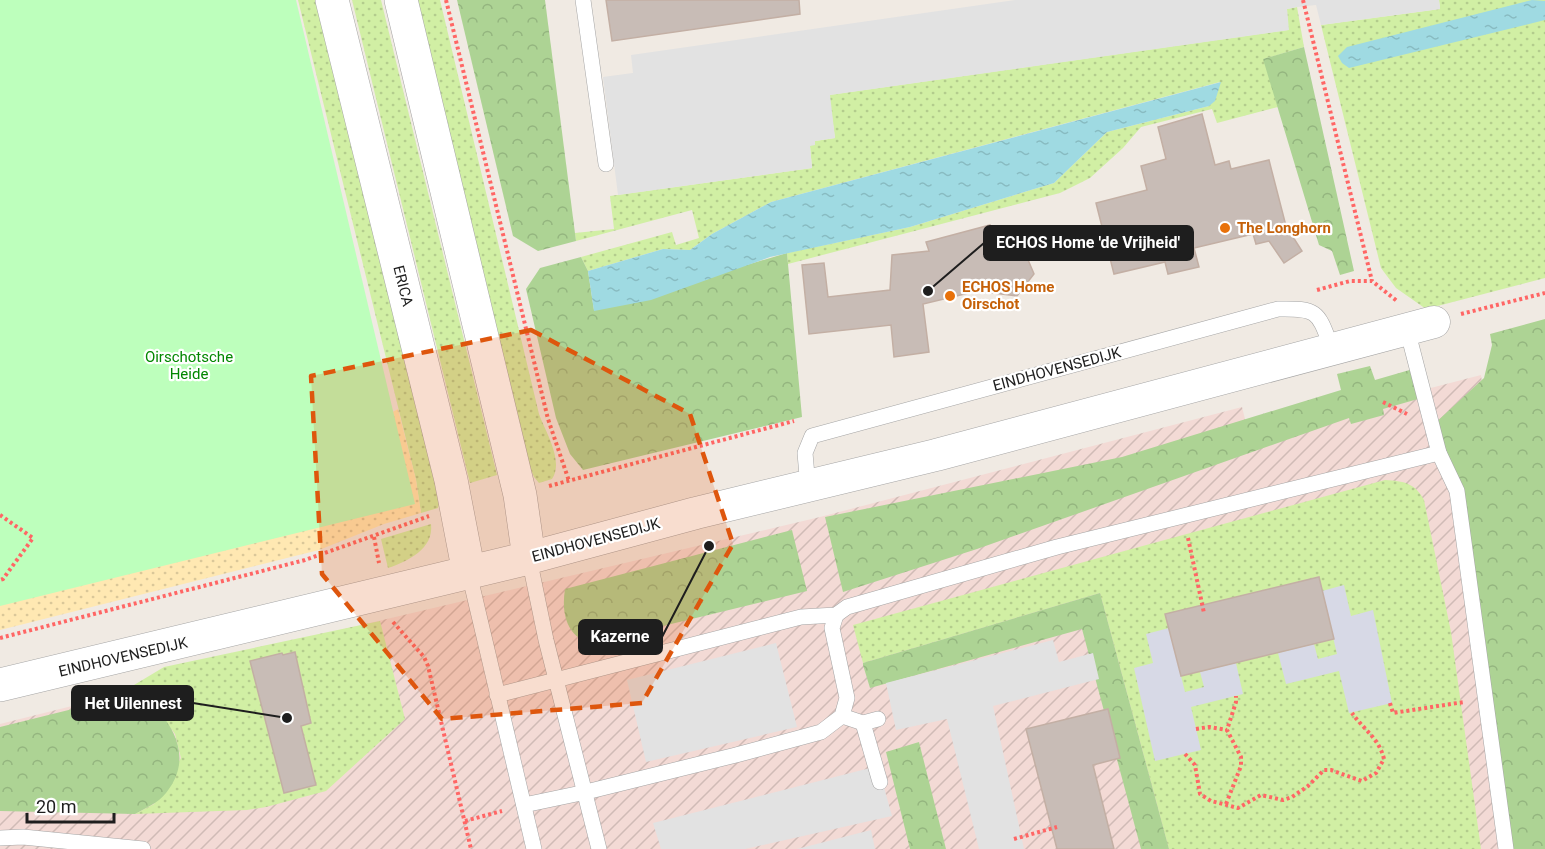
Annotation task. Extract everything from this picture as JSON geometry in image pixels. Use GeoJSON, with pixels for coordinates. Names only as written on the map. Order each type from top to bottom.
{"type":"FeatureCollection","features":[{"type":"Feature","properties":{"kind":"street","name":"ERICA"},"geometry":{"type":"LineString","coordinates":[[332,0],[451,480],[469,573]]}},
{"type":"Feature","properties":{"kind":"street"},"geometry":{"type":"LineString","coordinates":[[401,0],[520,495],[529,558]]}},
{"type":"Feature","properties":{"kind":"street","name":"EINDHOVENSEDIJK"},"geometry":{"type":"LineString","coordinates":[[0,685],[469,573],[696,513],[936,455],[1420,325]]}},
{"type":"Feature","properties":{"kind":"lane"},"geometry":{"type":"LineString","coordinates":[[583,0],[606,164]]}},
{"type":"Feature","properties":{"kind":"lane","name":"EINDHOVENSEDIJK"},"geometry":{"type":"LineString","coordinates":[[808,487],[805,453],[812,436],[1278,309],[1304,308],[1320,318],[1332,349]]}},
{"type":"Feature","properties":{"kind":"lane"},"geometry":{"type":"LineString","coordinates":[[1420,325],[1439,453],[1457,491],[1506,849]]}},
{"type":"Feature","properties":{"kind":"lane"},"geometry":{"type":"LineString","coordinates":[[497,694],[801,617],[836,615],[847,607],[876,598],[1057,547],[1439,453]]}},
{"type":"Feature","properties":{"kind":"lane"},"geometry":{"type":"LineString","coordinates":[[529,558],[556,678],[599,849]]}},
{"type":"Feature","properties":{"kind":"lane"},"geometry":{"type":"LineString","coordinates":[[469,573],[534,849]]}},
{"type":"Feature","properties":{"kind":"lane"},"geometry":{"type":"LineString","coordinates":[[524,805],[586,792],[821,732],[842,716],[847,698],[832,628],[836,615]]}},
{"type":"Feature","properties":{"kind":"lane"},"geometry":{"type":"LineString","coordinates":[[842,716],[871,721],[880,782]]}},
{"type":"Feature","properties":{"kind":"lane"},"geometry":{"type":"LineString","coordinates":[[0,838],[23,837],[143,849]]}},
{"type":"Feature","properties":{"kind":"path"},"geometry":{"type":"LineString","coordinates":[[446,0],[548,419],[569,481]]}},
{"type":"Feature","properties":{"kind":"path"},"geometry":{"type":"LineString","coordinates":[[1303,0],[1372,281]]}},
{"type":"Feature","properties":{"kind":"path"},"geometry":{"type":"LineString","coordinates":[[1420,325],[1545,293]]}},
{"type":"Feature","properties":{"kind":"path"},"geometry":{"type":"LineString","coordinates":[[520,495],[774,426]]}},
{"type":"Feature","properties":{"kind":"path"},"geometry":{"type":"LineString","coordinates":[[0,638],[305,560],[428,517],[456,510]]}},
{"type":"Feature","properties":{"kind":"path"},"geometry":{"type":"LineString","coordinates":[[0,515],[33,538],[0,580]]}},
{"type":"Feature","properties":{"kind":"path"},"geometry":{"type":"LineString","coordinates":[[1183,516],[1204,613]]}},
{"type":"Feature","properties":{"kind":"path"},"geometry":{"type":"LineString","coordinates":[[374,537],[392,622],[424,657],[428,666],[471,849]]}},
{"type":"Feature","properties":{"kind":"path"},"geometry":{"type":"LineString","coordinates":[[1226,804],[1241,766],[1241,757],[1227,730],[1236,696]]}},
{"type":"Feature","properties":{"kind":"path"},"geometry":{"type":"LineString","coordinates":[[1390,703],[1392,713],[1485,698]]}},
{"type":"Feature","properties":{"kind":"path"},"geometry":{"type":"LineString","coordinates":[[1185,754],[1195,765],[1200,794],[1211,801],[1238,808],[1261,795],[1283,800],[1292,797],[1308,786],[1324,770],[1331,770],[1362,781],[1376,773],[1384,759],[1381,748],[1352,712]]}},
{"type":"Feature","properties":{"kind":"path"},"geometry":{"type":"LineString","coordinates":[[1196,729],[1209,727],[1227,730]]}},
{"type":"Feature","properties":{"kind":"path"},"geometry":{"type":"LineString","coordinates":[[465,821],[524,805]]}},
{"type":"Feature","properties":{"kind":"path"},"geometry":{"type":"LineString","coordinates":[[1014,839],[1057,827]]}},
{"type":"Feature","properties":{"kind":"highlighted area"},"geometry":{"type":"Polygon","coordinates":[[[531,330],[690,414],[733,544],[642,703],[442,719],[322,574],[311,376],[531,330]]]}},
{"type":"Feature","properties":{"kind":"shaded area"},"geometry":{"type":"Polygon","coordinates":[[[1015,0],[1439,0],[1440,9],[1321,25],[1316,5],[1297,7],[1287,9],[1289,30],[830,95],[835,138],[815,141],[815,145],[810,146],[812,168],[618,195],[603,77],[633,73],[631,55],[1015,0]]]}},
{"type":"Feature","properties":{"kind":"shaded area"},"geometry":{"type":"Polygon","coordinates":[[[1481,375],[1545,849],[0,849],[0,724],[128,692],[162,672],[820,517],[1242,407],[1249,435],[1481,375]]]}},
{"type":"Feature","properties":{"kind":"shaded area"},"geometry":{"type":"Polygon","coordinates":[[[1344,585],[1351,616],[1373,610],[1392,703],[1349,713],[1339,671],[1286,684],[1278,653],[1314,644],[1318,659],[1337,654],[1322,591],[1344,585]]]}},
{"type":"Feature","properties":{"kind":"shaded area"},"geometry":{"type":"Polygon","coordinates":[[[1169,628],[1185,692],[1204,687],[1200,672],[1236,663],[1243,694],[1191,707],[1201,750],[1155,761],[1134,668],[1153,663],[1146,634],[1169,628]]]}},
{"type":"Feature","properties":{"kind":"shaded area"},"geometry":{"type":"Polygon","coordinates":[[[1053,640],[1059,662],[1093,653],[1099,679],[993,706],[1024,849],[979,849],[947,719],[896,730],[886,683],[1053,640]]]}},
{"type":"Feature","properties":{"kind":"shaded area"},"geometry":{"type":"Polygon","coordinates":[[[776,643],[797,727],[646,762],[627,680],[776,643]]]}},
{"type":"Feature","properties":{"kind":"shaded area"},"geometry":{"type":"Polygon","coordinates":[[[878,766],[892,816],[745,849],[661,849],[653,823],[878,766]]]}},
{"type":"Feature","properties":{"kind":"shaded area"},"geometry":{"type":"Polygon","coordinates":[[[871,830],[875,849],[797,849],[871,830]]]}},
{"type":"Feature","properties":{"kind":"green space","name":"Oirschotsche Heide"},"geometry":{"type":"Polygon","coordinates":[[[0,0],[296,0],[415,504],[0,606],[0,0]]]}},
{"type":"Feature","properties":{"kind":"green space"},"geometry":{"type":"Polygon","coordinates":[[[298,0],[319,0],[440,500],[438,508],[421,513],[416,480],[298,0]]]}},
{"type":"Feature","properties":{"kind":"green space"},"geometry":{"type":"Polygon","coordinates":[[[352,0],[381,0],[497,475],[470,483],[352,0]]]}},
{"type":"Feature","properties":{"kind":"green space"},"geometry":{"type":"Polygon","coordinates":[[[416,0],[440,0],[539,414],[555,456],[555,472],[552,479],[539,483],[529,465],[416,0]]]}},
{"type":"Feature","properties":{"kind":"green space"},"geometry":{"type":"Polygon","coordinates":[[[457,0],[545,0],[576,241],[538,251],[513,236],[457,0]]]}},
{"type":"Feature","properties":{"kind":"green space"},"geometry":{"type":"Polygon","coordinates":[[[1439,0],[1545,0],[1545,278],[1426,309],[1396,288],[1381,268],[1321,25],[1440,9],[1439,0]]]}},
{"type":"Feature","properties":{"kind":"green space"},"geometry":{"type":"Polygon","coordinates":[[[1297,7],[1304,47],[1264,59],[1278,107],[1217,123],[1212,109],[1141,127],[1123,148],[1090,178],[1060,193],[788,264],[787,253],[910,227],[1054,183],[1107,132],[1209,106],[1220,82],[771,202],[712,234],[690,250],[663,249],[588,271],[581,257],[672,232],[676,245],[699,238],[692,210],[576,241],[575,233],[614,229],[610,196],[812,168],[810,146],[815,141],[835,138],[829,95],[1288,30],[1287,9],[1297,7]]]}},
{"type":"Feature","properties":{"kind":"green space"},"geometry":{"type":"Polygon","coordinates":[[[1304,47],[1354,271],[1340,275],[1332,251],[1319,245],[1263,59],[1304,47]]]}},
{"type":"Feature","properties":{"kind":"green space"},"geometry":{"type":"Polygon","coordinates":[[[787,253],[802,417],[583,470],[570,454],[556,418],[526,289],[540,268],[581,257],[588,271],[594,310],[787,253]]]}},
{"type":"Feature","properties":{"kind":"green space"},"geometry":{"type":"Polygon","coordinates":[[[1545,319],[1545,849],[1506,849],[1457,491],[1432,426],[1484,378],[1492,345],[1490,334],[1545,319]]]}},
{"type":"Feature","properties":{"kind":"green space"},"geometry":{"type":"Polygon","coordinates":[[[1370,366],[1375,380],[1413,369],[1418,399],[1383,409],[1384,415],[1351,424],[1349,418],[977,549],[843,592],[825,517],[1122,457],[1341,390],[1337,374],[1370,366]]]}},
{"type":"Feature","properties":{"kind":"green space"},"geometry":{"type":"Polygon","coordinates":[[[1385,480],[1413,486],[1424,500],[1451,632],[1481,849],[1169,849],[1100,593],[863,663],[853,625],[1385,480]]]}},
{"type":"Feature","properties":{"kind":"green space"},"geometry":{"type":"Polygon","coordinates":[[[431,524],[431,533],[424,547],[411,558],[388,568],[381,539],[431,524]]]}},
{"type":"Feature","properties":{"kind":"green space"},"geometry":{"type":"Polygon","coordinates":[[[792,530],[807,591],[605,640],[606,647],[584,641],[570,629],[564,611],[565,589],[792,530]]]}},
{"type":"Feature","properties":{"kind":"green space"},"geometry":{"type":"Polygon","coordinates":[[[1100,593],[1169,849],[1141,849],[1082,629],[870,688],[863,665],[863,663],[1100,593]]]}},
{"type":"Feature","properties":{"kind":"green space"},"geometry":{"type":"Polygon","coordinates":[[[380,621],[405,719],[326,791],[247,810],[135,814],[154,804],[181,758],[175,734],[148,697],[129,688],[164,667],[380,621]]]}},
{"type":"Feature","properties":{"kind":"green space"},"geometry":{"type":"Polygon","coordinates":[[[129,688],[150,699],[166,720],[176,740],[179,750],[178,771],[163,797],[135,814],[0,811],[0,727],[109,700],[129,688]]]}},
{"type":"Feature","properties":{"kind":"green space"},"geometry":{"type":"Polygon","coordinates":[[[919,742],[946,849],[910,849],[886,752],[919,742]]]}},
{"type":"Feature","properties":{"kind":"sand"},"geometry":{"type":"Polygon","coordinates":[[[398,409],[416,480],[421,513],[384,524],[319,550],[0,630],[0,479],[382,418],[398,409]]]}},
{"type":"Feature","properties":{"kind":"water"},"geometry":{"type":"Polygon","coordinates":[[[1532,0],[1545,1],[1545,20],[1349,68],[1338,56],[1347,47],[1532,0]]]}},
{"type":"Feature","properties":{"kind":"water"},"geometry":{"type":"Polygon","coordinates":[[[1221,82],[1215,101],[1209,106],[1107,132],[1054,183],[910,227],[770,257],[651,300],[594,311],[588,271],[663,249],[690,250],[712,234],[771,202],[1221,82]]]}},
{"type":"Feature","properties":{"kind":"building"},"geometry":{"type":"Polygon","coordinates":[[[606,0],[799,0],[800,14],[612,41],[606,0]]]}},
{"type":"Feature","properties":{"kind":"building"},"geometry":{"type":"Polygon","coordinates":[[[1202,114],[1215,165],[1229,161],[1231,169],[1269,160],[1286,226],[1302,251],[1284,263],[1269,241],[1256,244],[1253,234],[1194,248],[1199,267],[1168,274],[1165,262],[1114,274],[1096,203],[1147,190],[1141,166],[1166,159],[1158,127],[1202,114]]]}},
{"type":"Feature","properties":{"kind":"building"},"geometry":{"type":"Polygon","coordinates":[[[990,225],[995,243],[1023,248],[1034,274],[1017,296],[977,291],[923,304],[929,352],[894,357],[891,325],[809,334],[802,265],[824,263],[828,297],[890,290],[892,255],[929,251],[926,242],[990,225]]]}},
{"type":"Feature","properties":{"kind":"building"},"geometry":{"type":"Polygon","coordinates":[[[1319,577],[1334,639],[1181,676],[1165,614],[1319,577]]]}},
{"type":"Feature","properties":{"kind":"building"},"geometry":{"type":"Polygon","coordinates":[[[295,652],[311,723],[301,726],[316,785],[284,793],[250,661],[295,652]]]}},
{"type":"Feature","properties":{"kind":"building"},"geometry":{"type":"Polygon","coordinates":[[[1108,709],[1120,758],[1093,765],[1114,849],[1057,849],[1026,729],[1108,709]]]}},
{"type":"Feature","properties":{"kind":"place","name":"The Longhorn"},"geometry":{"type":"Point","coordinates":[1225,228]}},
{"type":"Feature","properties":{"kind":"place","name":"ECHOS Home 'de Vrijheid'"},"geometry":{"type":"Point","coordinates":[928,291]}},
{"type":"Feature","properties":{"kind":"place","name":"ECHOS Home Oirschot"},"geometry":{"type":"Point","coordinates":[950,296]}},
{"type":"Feature","properties":{"kind":"place","name":"Kazerne"},"geometry":{"type":"Point","coordinates":[709,546]}},
{"type":"Feature","properties":{"kind":"place","name":"Het Uilennest"},"geometry":{"type":"Point","coordinates":[287,718]}}]}
